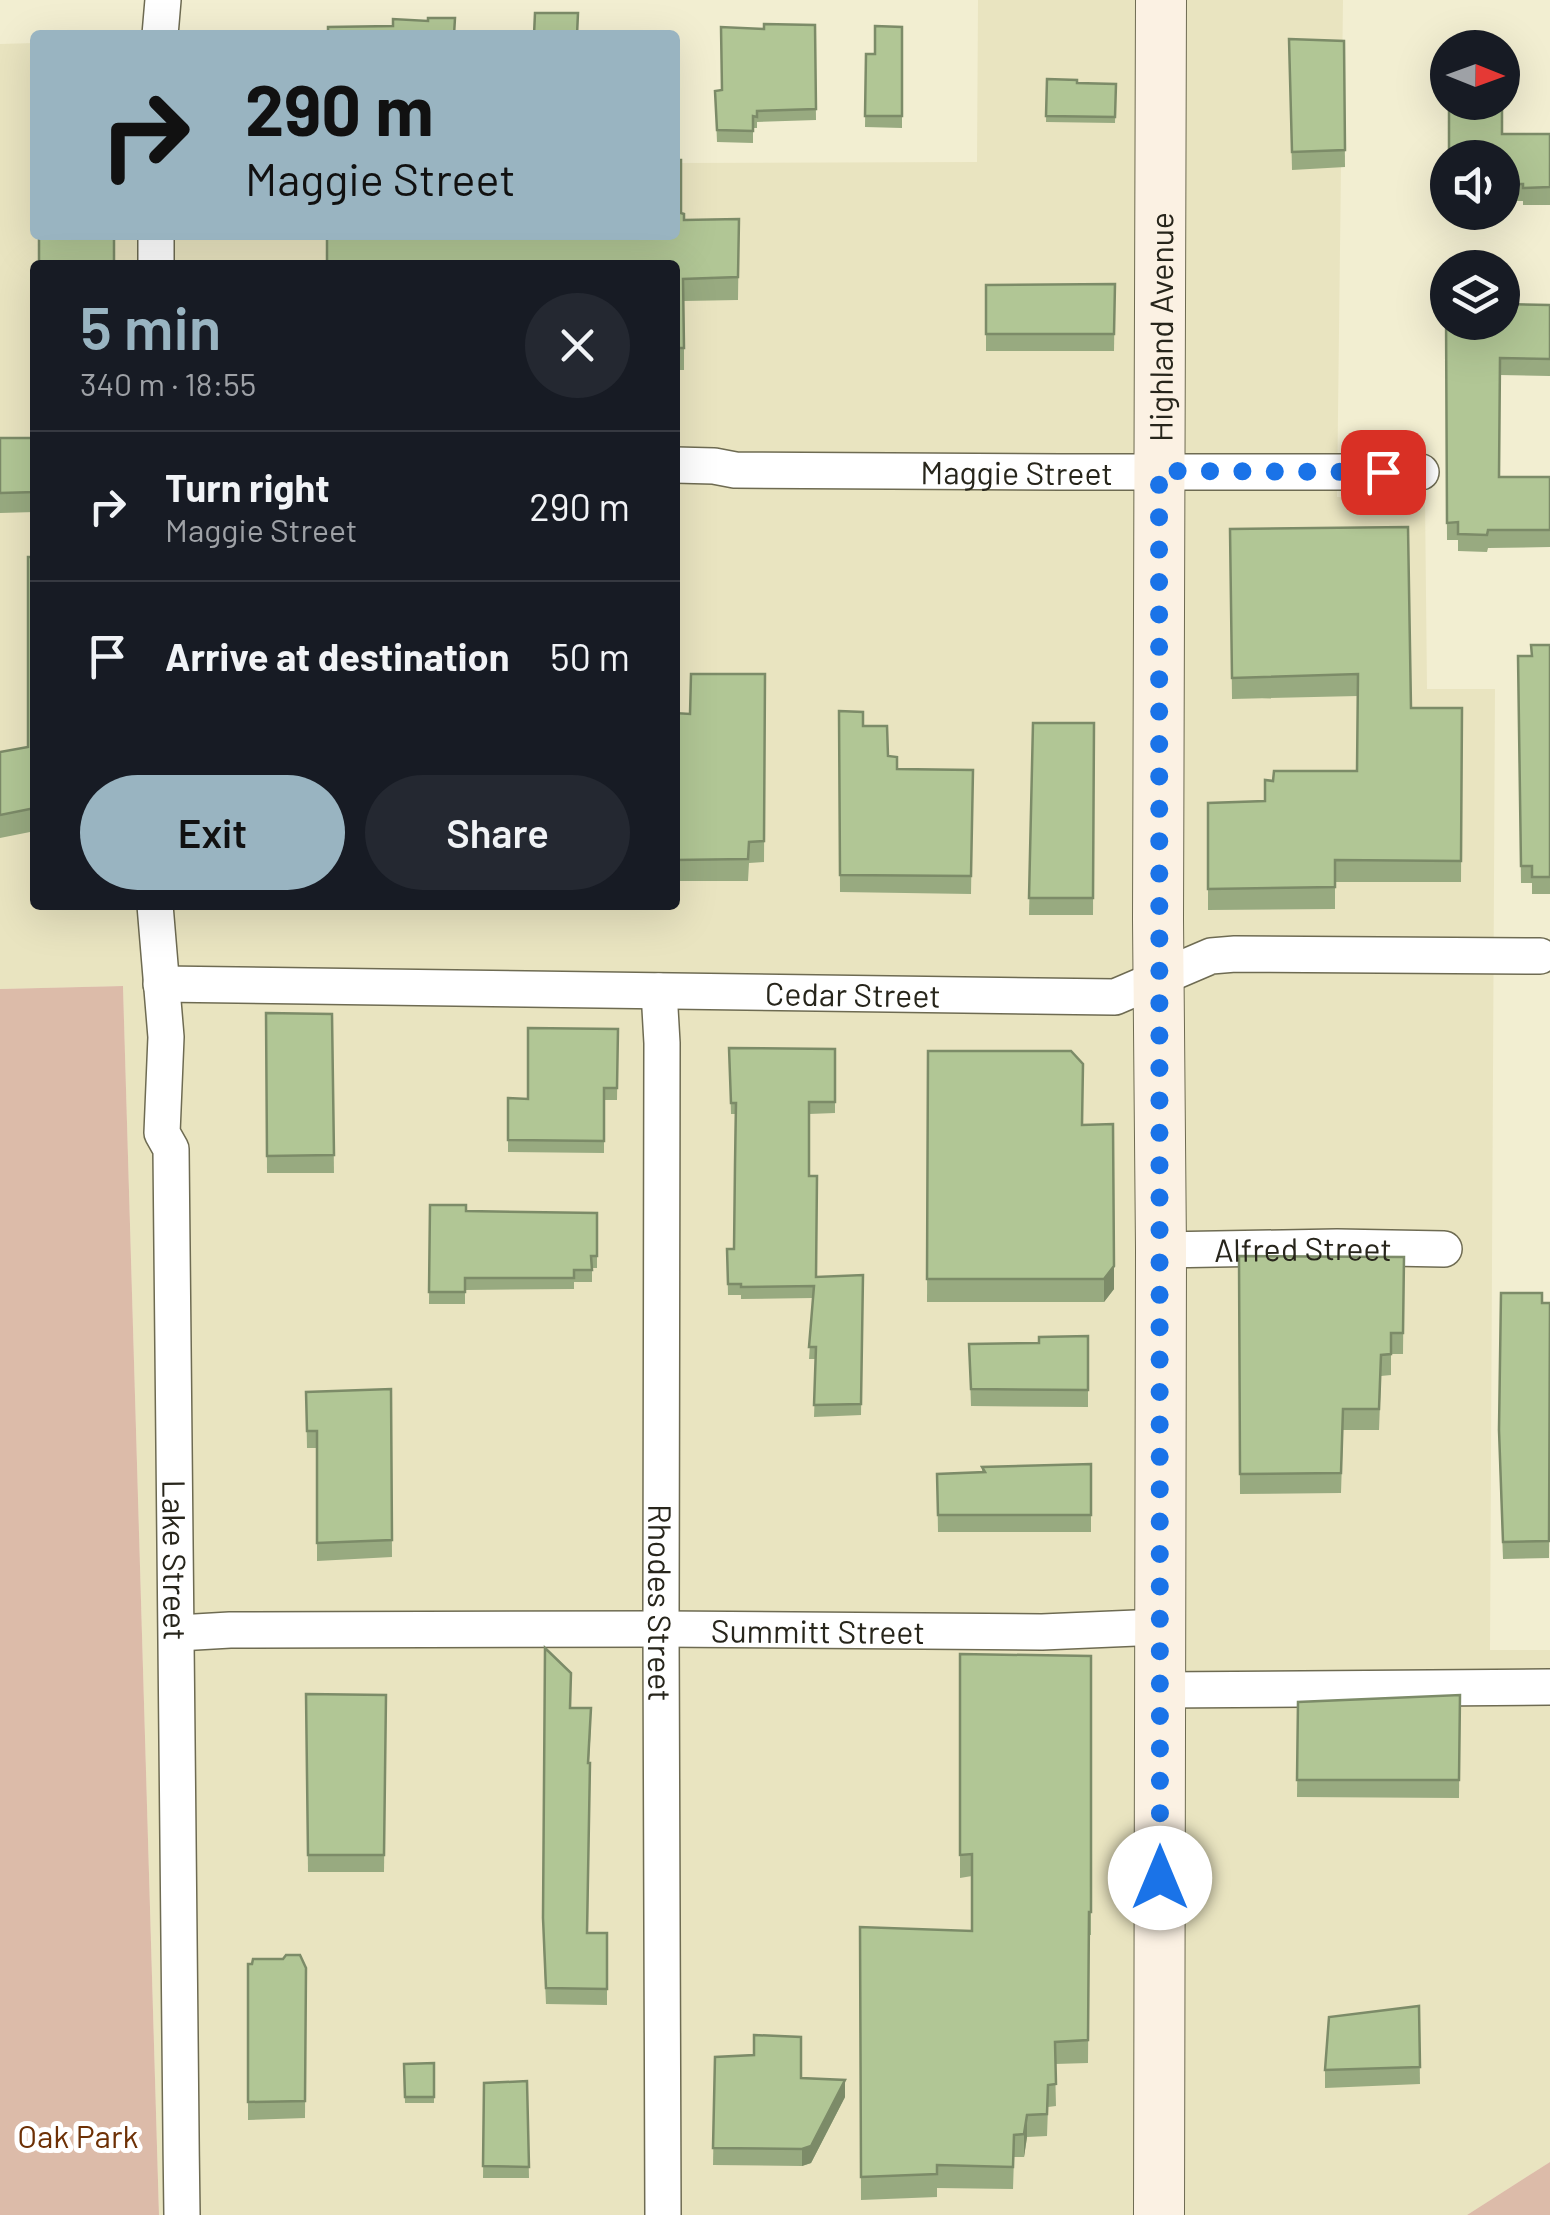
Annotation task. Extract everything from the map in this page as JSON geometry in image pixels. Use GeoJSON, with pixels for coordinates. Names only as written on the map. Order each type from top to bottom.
{"type":"FeatureCollection","features":[{"type":"Feature","properties":{"kind":"main road","name":"Highland Avenue"},"geometry":{"type":"LineString","coordinates":[[1159,2215],[1161,0]]}},
{"type":"Feature","properties":{"kind":"street"},"geometry":{"type":"LineString","coordinates":[[160,30],[163,0]]}},
{"type":"Feature","properties":{"kind":"street","name":"Maggie Street"},"geometry":{"type":"LineString","coordinates":[[680,465],[754,470],[1420,472]]}},
{"type":"Feature","properties":{"kind":"street","name":"Lake Street"},"geometry":{"type":"LineString","coordinates":[[154,910],[166,1038],[162,1133],[171,1149],[182,2215]]}},
{"type":"Feature","properties":{"kind":"street","name":"Cedar Street"},"geometry":{"type":"LineString","coordinates":[[161,984],[1116,996],[1211,956],[1540,956]]}},
{"type":"Feature","properties":{"kind":"street","name":"Rhodes Street"},"geometry":{"type":"LineString","coordinates":[[658,991],[662,1043],[663,2215]]}},
{"type":"Feature","properties":{"kind":"street","name":"Alfred Street"},"geometry":{"type":"LineString","coordinates":[[1161,1250],[1444,1250]]}},
{"type":"Feature","properties":{"kind":"street","name":"Summitt Street"},"geometry":{"type":"LineString","coordinates":[[178,1633],[661,1628],[1042,1632],[1160,1627]]}},
{"type":"Feature","properties":{"kind":"street"},"geometry":{"type":"LineString","coordinates":[[1160,1690],[1550,1687]]}},
{"type":"Feature","properties":{"kind":"shaded area"},"geometry":{"type":"Polygon","coordinates":[[[978,0],[1343,0],[1337,497],[1425,499],[1427,689],[1495,689],[1490,1650],[1550,1650],[1550,2162],[1467,2215],[159,2215],[123,986],[0,989],[0,44],[30,43],[30,240],[680,240],[680,163],[977,162],[978,0]]]}},
{"type":"Feature","properties":{"kind":"green space","name":"Oak Park"},"geometry":{"type":"Polygon","coordinates":[[[123,986],[159,2215],[0,2215],[0,989],[123,986]]]}},
{"type":"Feature","properties":{"kind":"green space"},"geometry":{"type":"Polygon","coordinates":[[[1550,2162],[1550,2215],[1467,2215],[1550,2162]]]}},
{"type":"Feature","properties":{"kind":"building"},"geometry":{"type":"Polygon","coordinates":[[[535,13],[578,13],[577,30],[534,30],[535,13]]]}},
{"type":"Feature","properties":{"kind":"building"},"geometry":{"type":"Polygon","coordinates":[[[455,18],[454,30],[328,30],[393,26],[393,19],[455,18]]]}},
{"type":"Feature","properties":{"kind":"building"},"geometry":{"type":"Polygon","coordinates":[[[764,24],[815,25],[816,109],[757,111],[753,131],[717,130],[715,91],[722,90],[721,27],[764,29],[764,24]]]}},
{"type":"Feature","properties":{"kind":"building"},"geometry":{"type":"Polygon","coordinates":[[[875,26],[902,27],[902,116],[865,116],[866,54],[875,54],[875,26]]]}},
{"type":"Feature","properties":{"kind":"building"},"geometry":{"type":"Polygon","coordinates":[[[1289,39],[1344,41],[1345,150],[1292,152],[1289,39]]]}},
{"type":"Feature","properties":{"kind":"building"},"geometry":{"type":"Polygon","coordinates":[[[1047,79],[1116,84],[1115,117],[1046,116],[1047,79]]]}},
{"type":"Feature","properties":{"kind":"building"},"geometry":{"type":"Polygon","coordinates":[[[1449,120],[1502,120],[1502,134],[1550,134],[1550,187],[1523,188],[1520,184],[1520,140],[1449,140],[1449,120]]]}},
{"type":"Feature","properties":{"kind":"building"},"geometry":{"type":"Polygon","coordinates":[[[680,160],[684,220],[739,219],[738,277],[683,279],[684,348],[680,348],[680,260],[327,260],[327,240],[680,240],[680,160]]]}},
{"type":"Feature","properties":{"kind":"building"},"geometry":{"type":"Polygon","coordinates":[[[39,240],[114,240],[114,260],[39,260],[39,240]]]}},
{"type":"Feature","properties":{"kind":"building"},"geometry":{"type":"Polygon","coordinates":[[[1115,284],[1114,334],[986,334],[986,285],[1115,284]]]}},
{"type":"Feature","properties":{"kind":"building"},"geometry":{"type":"Polygon","coordinates":[[[1520,304],[1550,305],[1550,359],[1500,358],[1499,477],[1550,477],[1550,530],[1458,534],[1458,522],[1447,523],[1446,340],[1520,340],[1520,304]]]}},
{"type":"Feature","properties":{"kind":"building"},"geometry":{"type":"Polygon","coordinates":[[[0,438],[30,438],[30,492],[0,493],[0,438]]]}},
{"type":"Feature","properties":{"kind":"building"},"geometry":{"type":"Polygon","coordinates":[[[1408,527],[1411,708],[1462,708],[1461,861],[1335,860],[1335,887],[1208,889],[1208,803],[1265,801],[1265,780],[1273,781],[1274,771],[1357,771],[1358,674],[1232,678],[1230,529],[1408,527]]]}},
{"type":"Feature","properties":{"kind":"building"},"geometry":{"type":"Polygon","coordinates":[[[30,557],[30,809],[0,815],[0,752],[28,747],[30,557]]]}},
{"type":"Feature","properties":{"kind":"building"},"geometry":{"type":"Polygon","coordinates":[[[1531,645],[1550,645],[1550,877],[1532,877],[1532,866],[1521,866],[1518,656],[1532,656],[1531,645]]]}},
{"type":"Feature","properties":{"kind":"building"},"geometry":{"type":"Polygon","coordinates":[[[691,674],[765,674],[764,841],[749,842],[748,859],[680,860],[680,713],[690,714],[691,674]]]}},
{"type":"Feature","properties":{"kind":"building"},"geometry":{"type":"Polygon","coordinates":[[[839,711],[863,712],[863,726],[887,726],[888,756],[897,757],[897,769],[973,770],[971,876],[840,875],[839,711]]]}},
{"type":"Feature","properties":{"kind":"building"},"geometry":{"type":"Polygon","coordinates":[[[1033,723],[1094,723],[1093,898],[1029,898],[1033,723]]]}},
{"type":"Feature","properties":{"kind":"building"},"geometry":{"type":"Polygon","coordinates":[[[266,1013],[332,1014],[334,1155],[267,1156],[266,1013]]]}},
{"type":"Feature","properties":{"kind":"building"},"geometry":{"type":"Polygon","coordinates":[[[528,1028],[618,1029],[617,1088],[604,1088],[604,1141],[508,1140],[508,1098],[528,1099],[528,1028]]]}},
{"type":"Feature","properties":{"kind":"building"},"geometry":{"type":"Polygon","coordinates":[[[729,1048],[835,1049],[835,1102],[809,1102],[809,1176],[817,1176],[816,1277],[863,1275],[861,1404],[814,1405],[816,1347],[809,1347],[814,1286],[728,1284],[727,1249],[734,1249],[736,1103],[731,1103],[729,1048]]]}},
{"type":"Feature","properties":{"kind":"building"},"geometry":{"type":"Polygon","coordinates":[[[928,1051],[1071,1051],[1083,1064],[1082,1125],[1113,1124],[1114,1266],[1104,1279],[927,1279],[928,1051]]]}},
{"type":"Feature","properties":{"kind":"building"},"geometry":{"type":"Polygon","coordinates":[[[430,1205],[466,1205],[466,1211],[597,1213],[597,1256],[591,1256],[592,1270],[574,1270],[574,1278],[465,1278],[465,1292],[429,1292],[430,1205]]]}},
{"type":"Feature","properties":{"kind":"building"},"geometry":{"type":"Polygon","coordinates":[[[1239,1256],[1404,1257],[1403,1333],[1391,1333],[1391,1354],[1381,1355],[1379,1409],[1343,1409],[1341,1473],[1240,1474],[1239,1256]]]}},
{"type":"Feature","properties":{"kind":"building"},"geometry":{"type":"Polygon","coordinates":[[[1501,1293],[1542,1293],[1542,1303],[1550,1303],[1549,1541],[1503,1542],[1499,1430],[1501,1293]]]}},
{"type":"Feature","properties":{"kind":"building"},"geometry":{"type":"Polygon","coordinates":[[[1088,1336],[1088,1390],[971,1389],[969,1344],[1039,1343],[1039,1337],[1088,1336]]]}},
{"type":"Feature","properties":{"kind":"building"},"geometry":{"type":"Polygon","coordinates":[[[391,1389],[392,1540],[317,1543],[317,1431],[307,1431],[306,1392],[391,1389]]]}},
{"type":"Feature","properties":{"kind":"building"},"geometry":{"type":"Polygon","coordinates":[[[1091,1464],[1091,1515],[938,1515],[937,1474],[985,1472],[982,1467],[1091,1464]]]}},
{"type":"Feature","properties":{"kind":"building"},"geometry":{"type":"Polygon","coordinates":[[[545,1648],[571,1673],[570,1708],[591,1708],[587,1933],[607,1933],[607,1989],[546,1988],[545,1648]]]}},
{"type":"Feature","properties":{"kind":"building"},"geometry":{"type":"Polygon","coordinates":[[[960,1654],[1091,1656],[1088,2040],[1055,2042],[1056,2084],[1048,2085],[1047,2114],[1027,2115],[1024,2134],[1014,2135],[1013,2167],[937,2165],[937,2174],[861,2177],[860,1927],[972,1931],[972,1854],[960,1855],[960,1654]]]}},
{"type":"Feature","properties":{"kind":"building"},"geometry":{"type":"Polygon","coordinates":[[[306,1694],[386,1695],[384,1855],[308,1855],[306,1694]]]}},
{"type":"Feature","properties":{"kind":"building"},"geometry":{"type":"Polygon","coordinates":[[[1460,1695],[1459,1780],[1297,1780],[1298,1702],[1460,1695]]]}},
{"type":"Feature","properties":{"kind":"building"},"geometry":{"type":"Polygon","coordinates":[[[286,1955],[300,1955],[306,1968],[305,2101],[248,2102],[248,1964],[253,1959],[283,1959],[286,1955]]]}},
{"type":"Feature","properties":{"kind":"building"},"geometry":{"type":"Polygon","coordinates":[[[1419,2006],[1420,2067],[1325,2070],[1329,2017],[1419,2006]]]}},
{"type":"Feature","properties":{"kind":"building"},"geometry":{"type":"Polygon","coordinates":[[[754,2035],[801,2037],[801,2078],[845,2080],[811,2146],[713,2148],[715,2057],[754,2055],[754,2035]]]}},
{"type":"Feature","properties":{"kind":"building"},"geometry":{"type":"Polygon","coordinates":[[[434,2063],[434,2097],[405,2097],[404,2064],[434,2063]]]}},
{"type":"Feature","properties":{"kind":"building"},"geometry":{"type":"Polygon","coordinates":[[[527,2081],[529,2167],[483,2166],[484,2083],[527,2081]]]}},
{"type":"Feature","properties":{"kind":"route"},"geometry":{"type":"LineString","coordinates":[[1160,1878],[1159,471],[1383,472]]}}]}
